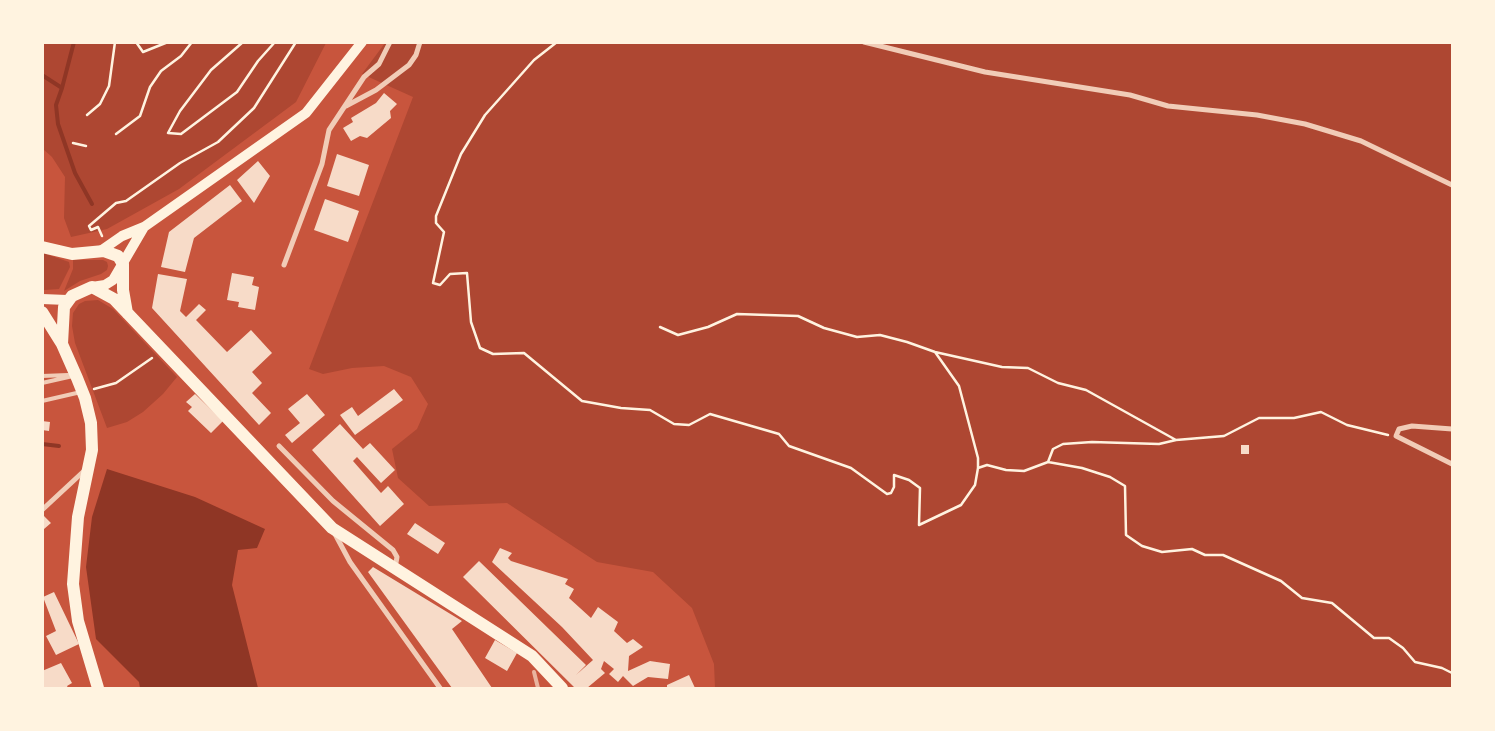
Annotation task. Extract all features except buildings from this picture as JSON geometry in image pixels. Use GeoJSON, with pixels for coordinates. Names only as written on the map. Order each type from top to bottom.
{"type":"FeatureCollection","features":[{"type":"Feature","properties":{"kind":"main road"},"geometry":{"type":"LineString","coordinates":[[42,247],[72,254],[103,249],[122,236],[144,227],[306,113],[362,42]]}},
{"type":"Feature","properties":{"kind":"main road"},"geometry":{"type":"LineString","coordinates":[[62,344],[62,314],[67,300],[78,292],[110,283],[123,266],[144,227]]}},
{"type":"Feature","properties":{"kind":"main road"},"geometry":{"type":"LineString","coordinates":[[103,249],[115,254],[123,266],[123,290],[128,315]]}},
{"type":"Feature","properties":{"kind":"main road"},"geometry":{"type":"LineString","coordinates":[[92,287],[114,299],[332,528],[532,656],[562,688]]}},
{"type":"Feature","properties":{"kind":"main road"},"geometry":{"type":"LineString","coordinates":[[42,299],[67,300]]}},
{"type":"Feature","properties":{"kind":"main road"},"geometry":{"type":"LineString","coordinates":[[42,312],[62,344],[83,392],[92,432],[88,468],[77,525],[73,584],[78,621],[98,688]]}},
{"type":"Feature","properties":{"kind":"street"},"geometry":{"type":"LineString","coordinates":[[284,265],[322,164],[329,130],[364,77],[380,64],[390,42]]}},
{"type":"Feature","properties":{"kind":"street"},"geometry":{"type":"LineString","coordinates":[[344,108],[376,90],[409,65],[416,55],[420,42]]}},
{"type":"Feature","properties":{"kind":"street"},"geometry":{"type":"LineString","coordinates":[[864,42],[985,72],[1130,95],[1168,106],[1257,115],[1305,124],[1361,141],[1452,185]]}},
{"type":"Feature","properties":{"kind":"street"},"geometry":{"type":"LineString","coordinates":[[1452,429],[1412,426],[1399,430],[1396,436],[1452,464]]}},
{"type":"Feature","properties":{"kind":"street"},"geometry":{"type":"LineString","coordinates":[[279,446],[333,501],[362,527],[393,550],[397,560],[395,568]]}},
{"type":"Feature","properties":{"kind":"street"},"geometry":{"type":"LineString","coordinates":[[42,510],[88,468]]}},
{"type":"Feature","properties":{"kind":"street"},"geometry":{"type":"LineString","coordinates":[[332,528],[350,562],[440,688]]}},
{"type":"Feature","properties":{"kind":"lane"},"geometry":{"type":"LineString","coordinates":[[42,376],[75,375]]}},
{"type":"Feature","properties":{"kind":"lane"},"geometry":{"type":"LineString","coordinates":[[42,383],[75,375]]}},
{"type":"Feature","properties":{"kind":"lane"},"geometry":{"type":"LineString","coordinates":[[42,400],[83,392]]}},
{"type":"Feature","properties":{"kind":"path"},"geometry":{"type":"LineString","coordinates":[[87,115],[100,104],[109,86],[115,42]]}},
{"type":"Feature","properties":{"kind":"path"},"geometry":{"type":"LineString","coordinates":[[136,42],[143,52],[168,42]]}},
{"type":"Feature","properties":{"kind":"path"},"geometry":{"type":"LineString","coordinates":[[116,134],[140,116],[150,87],[161,71],[181,56],[192,42]]}},
{"type":"Feature","properties":{"kind":"path"},"geometry":{"type":"LineString","coordinates":[[243,42],[211,70],[180,112],[168,132],[181,134],[237,92],[258,60],[275,42]]}},
{"type":"Feature","properties":{"kind":"path"},"geometry":{"type":"LineString","coordinates":[[103,249],[98,227],[91,230],[89,226],[116,204],[126,201],[180,163],[218,142],[254,108],[296,42]]}},
{"type":"Feature","properties":{"kind":"path"},"geometry":{"type":"LineString","coordinates":[[557,42],[534,60],[485,115],[461,154],[436,216],[436,223],[444,232],[433,283],[440,285],[450,274],[467,273],[471,322],[480,348],[493,354],[524,353],[582,401],[621,408],[650,410],[674,424],[689,425],[710,414],[779,434],[789,446],[851,468],[887,494],[891,493],[894,487],[894,475],[908,480],[920,488],[919,524],[961,505],[975,486],[978,468],[978,458],[959,386],[935,352]]}},
{"type":"Feature","properties":{"kind":"path"},"geometry":{"type":"LineString","coordinates":[[73,142],[86,146]]}},
{"type":"Feature","properties":{"kind":"path"},"geometry":{"type":"LineString","coordinates":[[660,327],[678,335],[708,327],[737,314],[798,316],[824,328],[857,337],[880,335],[935,352],[1002,367],[1028,368],[1058,383],[1086,390],[1176,440]]}},
{"type":"Feature","properties":{"kind":"path"},"geometry":{"type":"LineString","coordinates":[[83,392],[116,383],[162,350]]}},
{"type":"Feature","properties":{"kind":"path"},"geometry":{"type":"LineString","coordinates":[[1048,462],[1053,449],[1063,444],[1092,442],[1160,444],[1176,440],[1224,436],[1259,418],[1294,418],[1321,412],[1347,425],[1396,436]]}},
{"type":"Feature","properties":{"kind":"path"},"geometry":{"type":"LineString","coordinates":[[978,468],[987,465],[1006,470],[1024,471],[1048,462],[1082,468],[1110,477],[1126,486],[1126,535],[1142,546],[1162,552],[1192,549],[1205,555],[1223,555],[1281,581],[1302,598],[1332,603],[1374,638],[1389,638],[1404,648],[1415,662],[1452,673]]}},
{"type":"Feature","properties":{"kind":"shaded area"},"geometry":{"type":"Polygon","coordinates":[[[42,43],[326,43],[296,102],[179,189],[107,229],[71,237],[64,218],[65,177],[52,157],[43,149],[42,43]]]}},
{"type":"Feature","properties":{"kind":"shaded area"},"geometry":{"type":"Polygon","coordinates":[[[385,43],[1452,43],[1452,688],[715,688],[714,664],[692,608],[653,572],[597,562],[507,503],[429,506],[398,478],[392,449],[417,429],[428,404],[411,377],[384,366],[352,368],[323,374],[309,369],[413,97],[362,74],[385,43]]]}},
{"type":"Feature","properties":{"kind":"shaded area"},"geometry":{"type":"Polygon","coordinates":[[[43,253],[69,262],[70,267],[59,289],[44,290],[43,253]]]}},
{"type":"Feature","properties":{"kind":"shaded area"},"geometry":{"type":"Polygon","coordinates":[[[73,260],[103,260],[107,262],[108,266],[107,270],[101,274],[80,281],[64,291],[73,269],[73,260]]]}},
{"type":"Feature","properties":{"kind":"shaded area"},"geometry":{"type":"Polygon","coordinates":[[[98,300],[113,309],[177,377],[163,394],[143,412],[127,422],[107,428],[75,343],[72,326],[73,313],[79,304],[85,301],[98,300]]]}},
{"type":"Feature","properties":{"kind":"shaded area"},"geometry":{"type":"Polygon","coordinates":[[[107,469],[195,497],[265,529],[257,548],[238,550],[232,585],[258,688],[140,688],[139,682],[96,639],[86,567],[92,517],[107,469]]]}},
{"type":"Feature","properties":{"kind":"waterway"},"geometry":{"type":"LineString","coordinates":[[42,75],[62,88],[74,42]]}},
{"type":"Feature","properties":{"kind":"waterway"},"geometry":{"type":"LineString","coordinates":[[62,88],[56,105],[58,124],[75,173],[92,204]]}},
{"type":"Feature","properties":{"kind":"waterway"},"geometry":{"type":"LineString","coordinates":[[42,444],[59,446]]}},
{"type":"Feature","properties":{"kind":"railway"},"geometry":{"type":"LineString","coordinates":[[534,672],[538,688]]}}]}
